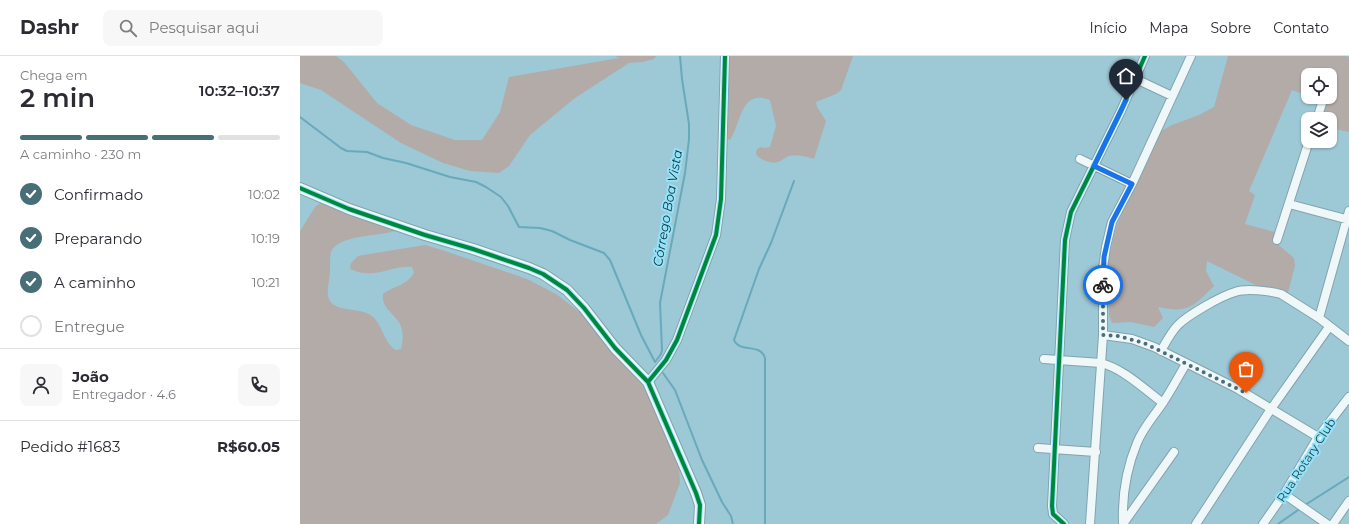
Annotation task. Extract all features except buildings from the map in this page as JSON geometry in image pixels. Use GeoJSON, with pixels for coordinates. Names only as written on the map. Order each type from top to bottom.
{"type":"FeatureCollection","features":[{"type":"Feature","properties":{"kind":"street"},"geometry":{"type":"LineString","coordinates":[[648,382],[666,360],[677,340],[716,235],[721,199],[725,56]]}},
{"type":"Feature","properties":{"kind":"street"},"geometry":{"type":"LineString","coordinates":[[1064,524],[1052,511],[1065,240],[1067,227],[1071,212],[1136,78],[1145,56]]}},
{"type":"Feature","properties":{"kind":"street"},"geometry":{"type":"LineString","coordinates":[[1090,524],[1103,335],[1103,268],[1106,247],[1112,222],[1132,184],[1191,56]]}},
{"type":"Feature","properties":{"kind":"street"},"geometry":{"type":"LineString","coordinates":[[1122,72],[1172,96]]}},
{"type":"Feature","properties":{"kind":"street"},"geometry":{"type":"LineString","coordinates":[[1277,240],[1308,148]]}},
{"type":"Feature","properties":{"kind":"street"},"geometry":{"type":"LineString","coordinates":[[1080,159],[1132,184]]}},
{"type":"Feature","properties":{"kind":"street"},"geometry":{"type":"LineString","coordinates":[[300,188],[349,209],[425,235],[473,249],[543,274],[567,290],[584,308],[615,348],[648,382],[696,493],[700,505],[699,524]]}},
{"type":"Feature","properties":{"kind":"street"},"geometry":{"type":"LineString","coordinates":[[1289,204],[1348,217],[1318,318]]}},
{"type":"Feature","properties":{"kind":"street"},"geometry":{"type":"LineString","coordinates":[[1161,351],[1178,324],[1187,317],[1226,296],[1244,290],[1275,292],[1281,294],[1318,318],[1349,341]]}},
{"type":"Feature","properties":{"kind":"street"},"geometry":{"type":"LineString","coordinates":[[1196,524],[1270,409],[1329,327]]}},
{"type":"Feature","properties":{"kind":"street"},"geometry":{"type":"LineString","coordinates":[[1103,335],[1132,339],[1161,351],[1238,389],[1318,437]]}},
{"type":"Feature","properties":{"kind":"street"},"geometry":{"type":"LineString","coordinates":[[1044,359],[1101,363],[1113,367],[1163,403]]}},
{"type":"Feature","properties":{"kind":"street"},"geometry":{"type":"LineString","coordinates":[[1174,452],[1123,524],[1123,510],[1127,480],[1138,442],[1145,428],[1163,403],[1186,364]]}},
{"type":"Feature","properties":{"kind":"street","name":"Rua Rotary Club"},"geometry":{"type":"LineString","coordinates":[[1263,524],[1284,494],[1318,437],[1349,397]]}},
{"type":"Feature","properties":{"kind":"street"},"geometry":{"type":"LineString","coordinates":[[1038,448],[1096,452]]}},
{"type":"Feature","properties":{"kind":"street"},"geometry":{"type":"LineString","coordinates":[[1284,494],[1327,524]]}},
{"type":"Feature","properties":{"kind":"street"},"geometry":{"type":"LineString","coordinates":[[1333,524],[1349,500]]}},
{"type":"Feature","properties":{"kind":"shaded area"},"geometry":{"type":"Polygon","coordinates":[[[300,56],[336,56],[344,62],[377,103],[411,125],[455,140],[482,140],[500,112],[509,77],[619,58],[615,56],[656,56],[654,59],[643,62],[629,63],[575,98],[530,135],[509,166],[499,173],[470,171],[443,163],[401,143],[321,90],[300,83],[300,56]]]}},
{"type":"Feature","properties":{"kind":"shaded area"},"geometry":{"type":"Polygon","coordinates":[[[726,56],[853,56],[841,90],[836,94],[816,102],[817,107],[826,121],[814,159],[792,155],[778,162],[769,162],[763,160],[756,154],[757,149],[761,147],[770,147],[776,126],[770,100],[760,98],[753,99],[747,103],[730,140],[723,136],[726,56]]]}},
{"type":"Feature","properties":{"kind":"shaded area"},"geometry":{"type":"Polygon","coordinates":[[[1228,56],[1349,57],[1349,132],[1337,129],[1337,112],[1321,112],[1324,104],[1337,104],[1337,68],[1301,68],[1301,93],[1292,90],[1249,191],[1255,195],[1245,224],[1275,232],[1275,242],[1294,258],[1295,266],[1286,300],[1207,261],[1206,271],[1214,286],[1201,299],[1190,307],[1184,309],[1168,309],[1158,307],[1163,318],[1154,327],[1131,322],[1112,323],[1109,315],[1108,262],[1116,227],[1134,185],[1161,131],[1214,107],[1228,56]]]}},
{"type":"Feature","properties":{"kind":"shaded area"},"geometry":{"type":"Polygon","coordinates":[[[323,201],[379,213],[395,220],[398,225],[395,231],[350,239],[335,246],[330,255],[328,290],[329,300],[334,305],[364,312],[372,316],[379,324],[388,343],[396,350],[401,349],[403,333],[400,324],[386,307],[383,294],[405,283],[414,272],[412,267],[400,267],[377,273],[361,273],[350,269],[351,263],[358,256],[425,245],[527,279],[556,294],[581,313],[627,358],[668,431],[679,466],[680,483],[668,515],[656,524],[300,524],[300,231],[315,207],[323,201]]]}},
{"type":"Feature","properties":{"kind":"waterway"},"geometry":{"type":"LineString","coordinates":[[300,117],[347,151],[367,152],[450,177],[476,182],[501,197],[508,206],[519,227],[540,228],[552,231],[570,240],[604,253],[610,260],[641,335],[655,362],[662,350],[660,303],[685,173],[689,139],[689,124],[680,56]]}},
{"type":"Feature","properties":{"kind":"waterway"},"geometry":{"type":"LineString","coordinates":[[765,524],[765,358],[763,353],[755,349],[740,346],[734,340],[759,269],[771,243],[794,181]]}},
{"type":"Feature","properties":{"kind":"waterway","name":"Córrego Boa Vista"},"geometry":{"type":"LineString","coordinates":[[663,373],[675,390],[702,460],[722,502],[731,516],[733,524]]}},
{"type":"Feature","properties":{"kind":"waterway"},"geometry":{"type":"LineString","coordinates":[[1305,505],[1349,477]]}},
{"type":"Feature","properties":{"kind":"waterway"},"geometry":{"type":"LineString","coordinates":[[1278,524],[1301,508]]}},
{"type":"Feature","properties":{"kind":"cycle path"},"geometry":{"type":"LineString","coordinates":[[648,382],[666,360],[677,340],[716,235],[721,199],[725,56]]}},
{"type":"Feature","properties":{"kind":"cycle path"},"geometry":{"type":"LineString","coordinates":[[1064,524],[1053,514],[1052,506],[1065,240],[1071,212],[1121,111],[1145,56]]}},
{"type":"Feature","properties":{"kind":"cycle path"},"geometry":{"type":"LineString","coordinates":[[300,188],[349,209],[529,268],[543,274],[567,290],[584,308],[615,348],[648,382],[696,493],[700,505],[699,524]]}},
{"type":"Feature","properties":{"kind":"way so far"},"geometry":{"type":"LineString","coordinates":[[1103,285],[1103,335],[1132,339],[1154,347],[1246,393]]}},
{"type":"Feature","properties":{"kind":"route"},"geometry":{"type":"LineString","coordinates":[[1103,285],[1104,257],[1112,222],[1132,184],[1094,166],[1126,100]]}}]}
